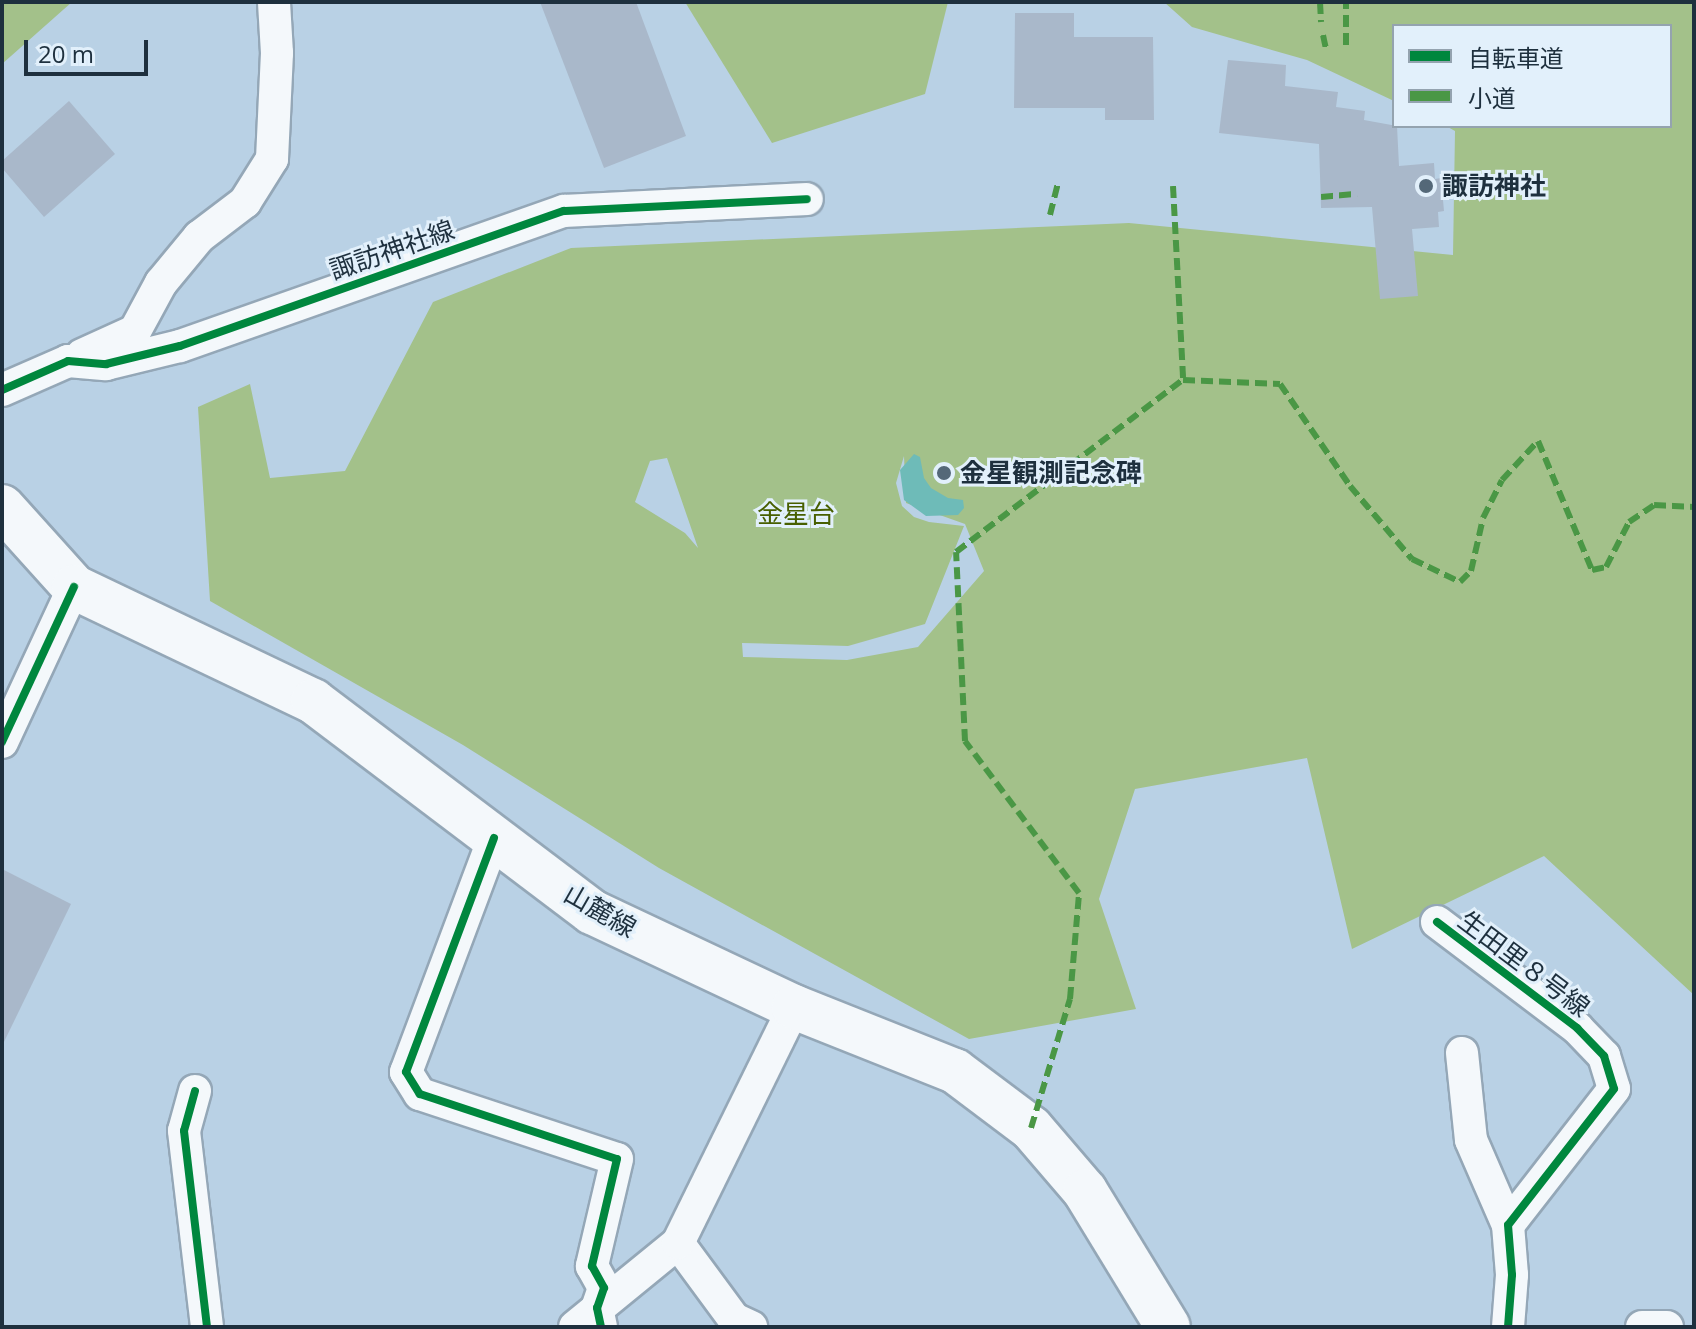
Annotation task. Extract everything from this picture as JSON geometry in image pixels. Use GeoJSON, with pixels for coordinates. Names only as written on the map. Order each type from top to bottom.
{"type":"FeatureCollection","features":[{"type":"Feature","properties":{"kind":"main road","name":"山麓線"},"geometry":{"type":"LineString","coordinates":[[2,507],[74,587],[313,701],[592,912],[794,1007],[955,1071],[1031,1128],[1085,1191],[1168,1327]]}},
{"type":"Feature","properties":{"kind":"street"},"geometry":{"type":"LineString","coordinates":[[68,361],[135,331],[161,283],[199,237],[245,202],[272,159],[277,53],[274,2]]}},
{"type":"Feature","properties":{"kind":"street","name":"諏訪神社線"},"geometry":{"type":"LineString","coordinates":[[2,390],[68,361],[106,364],[180,346],[564,211],[807,199]]}},
{"type":"Feature","properties":{"kind":"street"},"geometry":{"type":"LineString","coordinates":[[2,742],[74,587]]}},
{"type":"Feature","properties":{"kind":"street"},"geometry":{"type":"LineString","coordinates":[[494,838],[406,1072],[420,1094],[617,1159],[592,1266],[604,1288],[591,1321]]}},
{"type":"Feature","properties":{"kind":"street","name":"生田里８号線"},"geometry":{"type":"LineString","coordinates":[[1437,922],[1577,1028],[1604,1056],[1614,1089],[1508,1225]]}},
{"type":"Feature","properties":{"kind":"street"},"geometry":{"type":"LineString","coordinates":[[591,1321],[678,1243],[794,1007]]}},
{"type":"Feature","properties":{"kind":"street"},"geometry":{"type":"LineString","coordinates":[[1462,1053],[1471,1140],[1508,1225],[1512,1275],[1508,1327]]}},
{"type":"Feature","properties":{"kind":"street"},"geometry":{"type":"LineString","coordinates":[[195,1091],[184,1131],[207,1327]]}},
{"type":"Feature","properties":{"kind":"street"},"geometry":{"type":"LineString","coordinates":[[678,1243],[734,1319],[751,1327]]}},
{"type":"Feature","properties":{"kind":"street"},"geometry":{"type":"LineString","coordinates":[[1642,1327],[1667,1327]]}},
{"type":"Feature","properties":{"kind":"green space"},"geometry":{"type":"Polygon","coordinates":[[[2,2],[72,2],[2,64],[2,2]]]}},
{"type":"Feature","properties":{"kind":"green space"},"geometry":{"type":"Polygon","coordinates":[[[685,2],[948,2],[925,94],[772,143],[685,2]]]}},
{"type":"Feature","properties":{"kind":"green space","name":"金星台"},"geometry":{"type":"Polygon","coordinates":[[[1164,2],[1694,2],[1694,995],[1544,856],[1352,949],[1307,758],[1135,789],[1099,899],[1136,1009],[969,1039],[659,868],[463,745],[210,601],[198,407],[250,384],[270,478],[345,471],[433,302],[571,248],[1129,223],[1453,255],[1455,131],[1450,128],[1672,128],[1672,24],[1392,24],[1392,100],[1307,60],[1192,27],[1164,2]],[[904,456],[896,483],[902,506],[914,517],[929,522],[964,526],[925,624],[848,646],[742,643],[743,657],[847,660],[918,647],[984,571],[965,524],[906,503],[904,456]],[[667,458],[650,461],[635,502],[685,533],[698,548],[667,458]]]}},
{"type":"Feature","properties":{"kind":"shaded area"},"geometry":{"type":"Polygon","coordinates":[[[914,454],[920,457],[924,478],[931,488],[948,498],[963,500],[964,508],[958,515],[926,516],[904,500],[900,470],[914,454]]]}},
{"type":"Feature","properties":{"kind":"building"},"geometry":{"type":"Polygon","coordinates":[[[540,2],[636,2],[686,136],[604,168],[540,2]]]}},
{"type":"Feature","properties":{"kind":"building"},"geometry":{"type":"Polygon","coordinates":[[[1015,13],[1074,13],[1074,37],[1153,37],[1154,120],[1105,120],[1105,108],[1014,108],[1015,13]]]}},
{"type":"Feature","properties":{"kind":"building"},"geometry":{"type":"Polygon","coordinates":[[[1228,60],[1286,65],[1285,86],[1338,92],[1336,107],[1365,111],[1364,120],[1397,128],[1399,166],[1434,163],[1435,179],[1441,178],[1444,211],[1438,212],[1439,227],[1412,229],[1418,296],[1380,299],[1372,207],[1321,208],[1319,144],[1219,133],[1228,60]]]}},
{"type":"Feature","properties":{"kind":"building"},"geometry":{"type":"Polygon","coordinates":[[[69,101],[115,154],[44,217],[2,168],[2,161],[69,101]]]}},
{"type":"Feature","properties":{"kind":"building"},"geometry":{"type":"Polygon","coordinates":[[[2,869],[71,904],[2,1046],[2,869]]]}},
{"type":"Feature","properties":{"kind":"marked path"},"geometry":{"type":"LineString","coordinates":[[1320,2],[1321,22]]}},
{"type":"Feature","properties":{"kind":"marked path"},"geometry":{"type":"LineString","coordinates":[[1346,2],[1346,45]]}},
{"type":"Feature","properties":{"kind":"marked path"},"geometry":{"type":"LineString","coordinates":[[1323,35],[1326,49]]}},
{"type":"Feature","properties":{"kind":"marked path"},"geometry":{"type":"LineString","coordinates":[[1050,215],[1058,184]]}},
{"type":"Feature","properties":{"kind":"marked path"},"geometry":{"type":"LineString","coordinates":[[1173,186],[1183,380]]}},
{"type":"Feature","properties":{"kind":"marked path"},"geometry":{"type":"LineString","coordinates":[[1321,197],[1357,194]]}},
{"type":"Feature","properties":{"kind":"marked path"},"geometry":{"type":"LineString","coordinates":[[1031,1128],[1070,999],[1079,893],[965,741],[956,552],[1183,380],[1280,384],[1350,486],[1412,559],[1460,582],[1471,571],[1483,518],[1502,480],[1538,441],[1592,570],[1606,567],[1629,522],[1654,505],[1694,507]]}},
{"type":"Feature","properties":{"kind":"cycle path"},"geometry":{"type":"LineString","coordinates":[[2,390],[68,361],[106,364],[180,346],[564,211],[807,199]]}},
{"type":"Feature","properties":{"kind":"cycle path"},"geometry":{"type":"LineString","coordinates":[[2,742],[74,587]]}},
{"type":"Feature","properties":{"kind":"cycle path"},"geometry":{"type":"LineString","coordinates":[[494,838],[406,1072],[420,1094],[617,1159],[592,1266],[604,1288],[597,1308],[601,1327]]}},
{"type":"Feature","properties":{"kind":"cycle path"},"geometry":{"type":"LineString","coordinates":[[1437,922],[1577,1028],[1604,1056],[1614,1089],[1508,1225],[1512,1275],[1508,1327]]}},
{"type":"Feature","properties":{"kind":"cycle path"},"geometry":{"type":"LineString","coordinates":[[195,1091],[184,1131],[207,1327]]}},
{"type":"Feature","properties":{"kind":"place","name":"諏訪神社"},"geometry":{"type":"Point","coordinates":[1426,186]}},
{"type":"Feature","properties":{"kind":"place","name":"金星観測記念碑"},"geometry":{"type":"Point","coordinates":[944,473]}}]}
